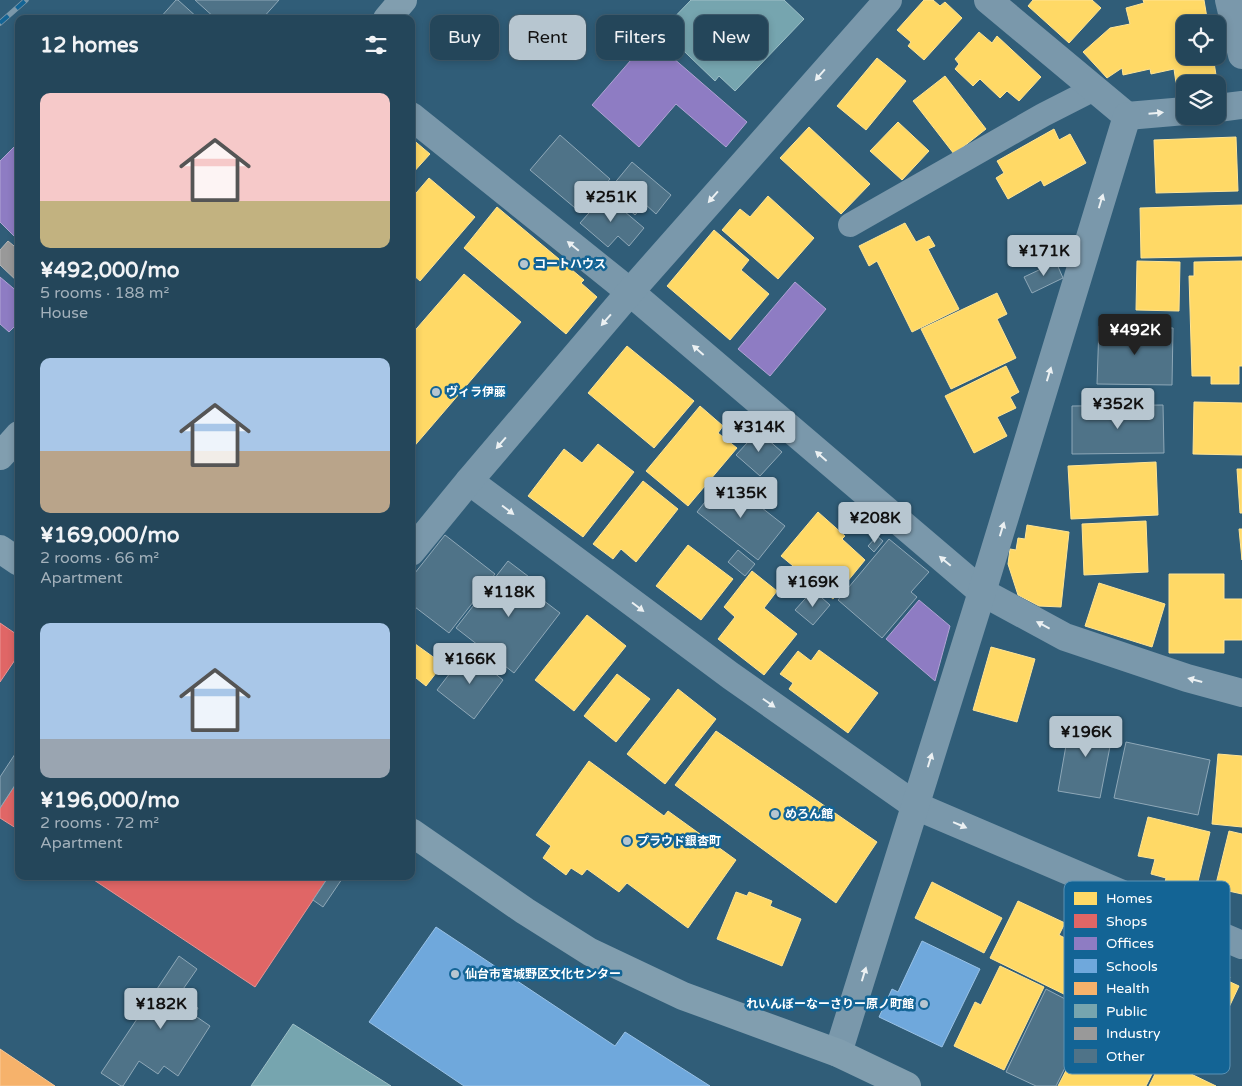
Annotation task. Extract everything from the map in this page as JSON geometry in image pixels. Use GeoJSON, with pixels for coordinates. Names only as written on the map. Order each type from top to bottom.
{"type":"FeatureCollection","features":[{"type":"Feature","properties":{"kind":"street"},"geometry":{"type":"LineString","coordinates":[[390,15],[403,0]]}},
{"type":"Feature","properties":{"kind":"street"},"geometry":{"type":"LineString","coordinates":[[415,547],[630,292],[888,0]]}},
{"type":"Feature","properties":{"kind":"street"},"geometry":{"type":"LineString","coordinates":[[988,0],[1127,116],[1176,112]]}},
{"type":"Feature","properties":{"kind":"street"},"geometry":{"type":"LineString","coordinates":[[1229,0],[1242,56]]}},
{"type":"Feature","properties":{"kind":"street"},"geometry":{"type":"LineString","coordinates":[[1226,107],[1242,105]]}},
{"type":"Feature","properties":{"kind":"street"},"geometry":{"type":"LineString","coordinates":[[838,1053],[916,806],[1127,116]]}},
{"type":"Feature","properties":{"kind":"street"},"geometry":{"type":"LineString","coordinates":[[415,119],[630,292],[982,592],[1065,637],[1187,678],[1242,693]]}},
{"type":"Feature","properties":{"kind":"street"},"geometry":{"type":"LineString","coordinates":[[0,456],[15,439]]}},
{"type":"Feature","properties":{"kind":"street"},"geometry":{"type":"LineString","coordinates":[[469,481],[731,676],[916,806],[1092,881]]}},
{"type":"Feature","properties":{"kind":"street"},"geometry":{"type":"LineString","coordinates":[[0,549],[15,559]]}},
{"type":"Feature","properties":{"kind":"street"},"geometry":{"type":"LineString","coordinates":[[415,835],[525,911],[590,952],[683,996],[838,1053],[907,1086]]}},
{"type":"Feature","properties":{"kind":"street"},"geometry":{"type":"LineString","coordinates":[[1230,940],[1242,945]]}},
{"type":"Feature","properties":{"kind":"lane"},"geometry":{"type":"LineString","coordinates":[[850,225],[1043,115],[1094,89]]}},
{"type":"Feature","properties":{"kind":"building: Homes"},"geometry":{"type":"Polygon","coordinates":[[[924,0],[933,0],[940,6],[945,2],[962,18],[924,60],[908,46],[911,42],[897,30],[924,0]]]}},
{"type":"Feature","properties":{"kind":"building: Homes"},"geometry":{"type":"Polygon","coordinates":[[[1033,0],[1092,0],[1101,8],[1069,43],[1028,6],[1033,0]]]}},
{"type":"Feature","properties":{"kind":"building: Homes"},"geometry":{"type":"Polygon","coordinates":[[[1143,0],[1204,0],[1206,15],[1176,15],[1176,65],[1214,65],[1216,75],[1176,75],[1176,83],[1174,69],[1151,74],[1150,69],[1123,75],[1122,68],[1107,78],[1083,52],[1110,28],[1130,24],[1126,8],[1144,3],[1143,0]]]}},
{"type":"Feature","properties":{"kind":"building: Homes"},"geometry":{"type":"Polygon","coordinates":[[[979,32],[992,43],[997,36],[1041,77],[1019,101],[1007,91],[1000,98],[980,79],[973,86],[955,69],[959,64],[955,59],[979,32]]]}},
{"type":"Feature","properties":{"kind":"building: Homes"},"geometry":{"type":"Polygon","coordinates":[[[877,58],[906,81],[866,130],[837,106],[877,58]]]}},
{"type":"Feature","properties":{"kind":"building: Homes"},"geometry":{"type":"Polygon","coordinates":[[[945,76],[986,129],[954,154],[913,101],[945,76]]]}},
{"type":"Feature","properties":{"kind":"building: Homes"},"geometry":{"type":"Polygon","coordinates":[[[898,122],[929,151],[902,180],[870,151],[898,122]]]}},
{"type":"Feature","properties":{"kind":"building: Homes"},"geometry":{"type":"Polygon","coordinates":[[[809,127],[870,184],[841,214],[780,158],[809,127]]]}},
{"type":"Feature","properties":{"kind":"building: Homes"},"geometry":{"type":"Polygon","coordinates":[[[1054,129],[1059,140],[1070,134],[1086,163],[1044,186],[1041,180],[1008,199],[996,178],[1004,173],[997,161],[1054,129]]]}},
{"type":"Feature","properties":{"kind":"building: Homes"},"geometry":{"type":"Polygon","coordinates":[[[1236,137],[1238,191],[1156,193],[1154,140],[1236,137]]]}},
{"type":"Feature","properties":{"kind":"building: Homes"},"geometry":{"type":"Polygon","coordinates":[[[415,141],[430,154],[415,171],[415,141]]]}},
{"type":"Feature","properties":{"kind":"building: Homes"},"geometry":{"type":"Polygon","coordinates":[[[429,178],[475,217],[420,281],[415,277],[415,194],[429,178]]]}},
{"type":"Feature","properties":{"kind":"building: Homes"},"geometry":{"type":"Polygon","coordinates":[[[768,196],[814,238],[778,279],[722,230],[740,209],[750,217],[768,196]]]}},
{"type":"Feature","properties":{"kind":"building: Homes"},"geometry":{"type":"Polygon","coordinates":[[[1242,205],[1242,256],[1141,258],[1140,208],[1242,205]]]}},
{"type":"Feature","properties":{"kind":"building: Homes","name":"コートハウス"},"geometry":{"type":"Polygon","coordinates":[[[497,207],[584,280],[581,283],[597,297],[566,334],[464,248],[497,207]]]}},
{"type":"Feature","properties":{"kind":"building: Homes"},"geometry":{"type":"Polygon","coordinates":[[[905,223],[916,242],[929,236],[935,246],[928,249],[959,309],[912,332],[877,261],[869,266],[859,246],[905,223]]]}},
{"type":"Feature","properties":{"kind":"building: Homes"},"geometry":{"type":"Polygon","coordinates":[[[714,230],[749,260],[741,270],[769,294],[730,340],[667,286],[714,230]]]}},
{"type":"Feature","properties":{"kind":"building: Homes"},"geometry":{"type":"Polygon","coordinates":[[[1137,261],[1180,262],[1179,311],[1136,310],[1137,261]]]}},
{"type":"Feature","properties":{"kind":"building: Homes"},"geometry":{"type":"Polygon","coordinates":[[[1242,261],[1242,366],[1239,366],[1239,384],[1211,384],[1211,376],[1192,376],[1189,276],[1194,276],[1194,262],[1242,261]]]}},
{"type":"Feature","properties":{"kind":"building: Homes","name":"ヴィラ伊藤"},"geometry":{"type":"Polygon","coordinates":[[[464,274],[521,322],[415,445],[415,330],[464,274]]]}},
{"type":"Feature","properties":{"kind":"building: Homes"},"geometry":{"type":"Polygon","coordinates":[[[997,293],[1007,314],[997,319],[1016,358],[951,389],[921,329],[997,293]]]}},
{"type":"Feature","properties":{"kind":"building: Homes"},"geometry":{"type":"Polygon","coordinates":[[[627,346],[694,401],[654,448],[588,393],[627,346]]]}},
{"type":"Feature","properties":{"kind":"building: Homes"},"geometry":{"type":"Polygon","coordinates":[[[1006,366],[1019,392],[1010,397],[1016,408],[997,417],[1007,436],[974,453],[945,396],[1006,366]]]}},
{"type":"Feature","properties":{"kind":"building: Homes"},"geometry":{"type":"Polygon","coordinates":[[[1194,402],[1242,403],[1242,455],[1193,454],[1194,402]]]}},
{"type":"Feature","properties":{"kind":"building: Homes"},"geometry":{"type":"Polygon","coordinates":[[[700,406],[723,426],[718,433],[737,448],[688,506],[646,471],[700,406]]]}},
{"type":"Feature","properties":{"kind":"building: Homes"},"geometry":{"type":"Polygon","coordinates":[[[598,444],[634,472],[583,537],[528,496],[564,449],[582,463],[598,444]]]}},
{"type":"Feature","properties":{"kind":"building: Homes"},"geometry":{"type":"Polygon","coordinates":[[[1156,462],[1158,515],[1071,519],[1068,466],[1156,462]]]}},
{"type":"Feature","properties":{"kind":"building: Homes"},"geometry":{"type":"Polygon","coordinates":[[[1237,469],[1242,469],[1242,513],[1240,513],[1237,469]]]}},
{"type":"Feature","properties":{"kind":"building: Homes"},"geometry":{"type":"Polygon","coordinates":[[[643,481],[678,509],[636,562],[621,549],[613,559],[593,544],[643,481]]]}},
{"type":"Feature","properties":{"kind":"building: Homes"},"geometry":{"type":"Polygon","coordinates":[[[818,512],[845,536],[842,539],[865,560],[833,599],[781,556],[818,512]]]}},
{"type":"Feature","properties":{"kind":"building: Homes"},"geometry":{"type":"Polygon","coordinates":[[[1146,521],[1148,572],[1084,575],[1082,524],[1146,521]]]}},
{"type":"Feature","properties":{"kind":"building: Homes"},"geometry":{"type":"Polygon","coordinates":[[[1027,525],[1069,532],[1061,607],[1039,606],[1018,595],[1008,564],[1010,549],[1016,550],[1018,538],[1025,539],[1027,525]]]}},
{"type":"Feature","properties":{"kind":"building: Homes"},"geometry":{"type":"Polygon","coordinates":[[[1239,529],[1242,529],[1242,560],[1239,529]]]}},
{"type":"Feature","properties":{"kind":"building: Homes"},"geometry":{"type":"Polygon","coordinates":[[[688,545],[733,579],[701,620],[656,586],[688,545]]]}},
{"type":"Feature","properties":{"kind":"building: Homes"},"geometry":{"type":"Polygon","coordinates":[[[752,571],[777,591],[764,608],[797,634],[764,675],[718,639],[735,617],[724,607],[752,571]]]}},
{"type":"Feature","properties":{"kind":"building: Homes"},"geometry":{"type":"Polygon","coordinates":[[[1169,574],[1224,574],[1224,599],[1242,599],[1242,640],[1224,640],[1224,653],[1169,653],[1169,574]]]}},
{"type":"Feature","properties":{"kind":"building: Homes"},"geometry":{"type":"Polygon","coordinates":[[[1099,583],[1165,604],[1152,647],[1085,626],[1099,583]]]}},
{"type":"Feature","properties":{"kind":"building: Homes"},"geometry":{"type":"Polygon","coordinates":[[[587,615],[626,646],[574,711],[535,680],[587,615]]]}},
{"type":"Feature","properties":{"kind":"building: Homes"},"geometry":{"type":"Polygon","coordinates":[[[415,644],[443,664],[426,686],[415,677],[415,644]]]}},
{"type":"Feature","properties":{"kind":"building: Homes"},"geometry":{"type":"Polygon","coordinates":[[[991,647],[1035,659],[1017,722],[973,710],[991,647]]]}},
{"type":"Feature","properties":{"kind":"building: Homes"},"geometry":{"type":"Polygon","coordinates":[[[819,650],[878,693],[848,733],[789,689],[793,683],[780,674],[798,651],[811,661],[819,650]]]}},
{"type":"Feature","properties":{"kind":"building: Homes"},"geometry":{"type":"Polygon","coordinates":[[[617,674],[650,699],[616,742],[584,716],[617,674]]]}},
{"type":"Feature","properties":{"kind":"building: Homes"},"geometry":{"type":"Polygon","coordinates":[[[678,689],[716,719],[665,784],[627,754],[678,689]]]}},
{"type":"Feature","properties":{"kind":"building: Homes","name":"めろん館"},"geometry":{"type":"Polygon","coordinates":[[[716,731],[877,842],[836,903],[675,785],[716,731]]]}},
{"type":"Feature","properties":{"kind":"building: Homes"},"geometry":{"type":"Polygon","coordinates":[[[1218,754],[1242,756],[1242,827],[1212,824],[1218,754]]]}},
{"type":"Feature","properties":{"kind":"building: Homes","name":"プラウド銀杏町"},"geometry":{"type":"Polygon","coordinates":[[[589,761],[664,816],[668,811],[736,860],[688,928],[627,883],[619,892],[587,869],[582,875],[571,868],[566,875],[543,858],[551,846],[536,835],[589,761]]]}},
{"type":"Feature","properties":{"kind":"building: Homes"},"geometry":{"type":"Polygon","coordinates":[[[1148,817],[1210,832],[1198,881],[1165,881],[1166,878],[1151,874],[1155,859],[1138,856],[1148,817]]]}},
{"type":"Feature","properties":{"kind":"building: Homes"},"geometry":{"type":"Polygon","coordinates":[[[1229,831],[1242,834],[1242,894],[1230,891],[1230,881],[1217,881],[1229,831]]]}},
{"type":"Feature","properties":{"kind":"building: Homes"},"geometry":{"type":"Polygon","coordinates":[[[932,882],[1002,918],[984,953],[915,918],[932,882]]]}},
{"type":"Feature","properties":{"kind":"building: Homes"},"geometry":{"type":"Polygon","coordinates":[[[736,892],[747,896],[749,892],[772,901],[770,906],[801,919],[782,966],[717,939],[736,892]]]}},
{"type":"Feature","properties":{"kind":"building: Homes"},"geometry":{"type":"Polygon","coordinates":[[[1018,901],[1064,923],[1059,935],[1064,938],[1064,994],[990,958],[1018,901]]]}},
{"type":"Feature","properties":{"kind":"building: Homes"},"geometry":{"type":"Polygon","coordinates":[[[1000,966],[1044,987],[1004,1070],[954,1046],[975,1002],[981,1005],[1000,966]]]}},
{"type":"Feature","properties":{"kind":"building: Homes"},"geometry":{"type":"Polygon","coordinates":[[[1230,982],[1239,986],[1230,1005],[1230,982]]]}},
{"type":"Feature","properties":{"kind":"building: Homes"},"geometry":{"type":"Polygon","coordinates":[[[1064,1074],[1152,1074],[1146,1086],[1058,1086],[1064,1074]]]}},
{"type":"Feature","properties":{"kind":"building: Homes"},"geometry":{"type":"Polygon","coordinates":[[[1155,1074],[1191,1074],[1216,1086],[1149,1086],[1155,1074]]]}},
{"type":"Feature","properties":{"kind":"building: Shops"},"geometry":{"type":"Polygon","coordinates":[[[0,623],[15,633],[15,660],[0,682],[0,623]]]}},
{"type":"Feature","properties":{"kind":"building: Shops"},"geometry":{"type":"Polygon","coordinates":[[[15,785],[15,827],[0,818],[0,808],[15,785]]]}},
{"type":"Feature","properties":{"kind":"building: Shops"},"geometry":{"type":"Polygon","coordinates":[[[94,880],[326,880],[255,987],[94,880]]]}},
{"type":"Feature","properties":{"kind":"building: Offices"},"geometry":{"type":"Polygon","coordinates":[[[631,60],[675,60],[747,122],[726,147],[676,104],[639,147],[592,105],[631,60]]]}},
{"type":"Feature","properties":{"kind":"building: Offices"},"geometry":{"type":"Polygon","coordinates":[[[15,146],[15,237],[0,222],[0,161],[15,146]]]}},
{"type":"Feature","properties":{"kind":"building: Offices"},"geometry":{"type":"Polygon","coordinates":[[[0,277],[15,290],[15,326],[9,332],[0,324],[0,277]]]}},
{"type":"Feature","properties":{"kind":"building: Offices"},"geometry":{"type":"Polygon","coordinates":[[[795,282],[826,309],[770,376],[738,349],[795,282]]]}},
{"type":"Feature","properties":{"kind":"building: Offices"},"geometry":{"type":"Polygon","coordinates":[[[919,600],[950,626],[935,681],[886,639],[919,600]]]}},
{"type":"Feature","properties":{"kind":"building: Schools","name":"仙台市宮城野区文化センター"},"geometry":{"type":"Polygon","coordinates":[[[436,927],[615,1046],[625,1032],[710,1086],[464,1086],[369,1022],[436,927]]]}},
{"type":"Feature","properties":{"kind":"building: Schools","name":"れいんぼーなーさりー原ノ町館"},"geometry":{"type":"Polygon","coordinates":[[[922,941],[980,969],[942,1047],[879,1017],[892,989],[898,992],[922,941]]]}},
{"type":"Feature","properties":{"kind":"building: Health"},"geometry":{"type":"Polygon","coordinates":[[[0,1049],[55,1086],[0,1086],[0,1049]]]}},
{"type":"Feature","properties":{"kind":"building: Public"},"geometry":{"type":"Polygon","coordinates":[[[691,0],[784,0],[804,19],[768,57],[768,15],[694,15],[694,60],[765,60],[735,91],[719,76],[715,81],[684,51],[684,15],[676,15],[691,0]]]}},
{"type":"Feature","properties":{"kind":"building: Public"},"geometry":{"type":"Polygon","coordinates":[[[293,1024],[391,1086],[251,1086],[293,1024]]]}},
{"type":"Feature","properties":{"kind":"building: Industry"},"geometry":{"type":"Polygon","coordinates":[[[8,241],[15,247],[15,279],[0,265],[0,250],[8,241]]]}},
{"type":"Feature","properties":{"kind":"building: Other"},"geometry":{"type":"Polygon","coordinates":[[[178,0],[195,15],[163,15],[178,0]]]}},
{"type":"Feature","properties":{"kind":"building: Other"},"geometry":{"type":"Polygon","coordinates":[[[195,0],[279,0],[266,15],[212,15],[195,0]]]}},
{"type":"Feature","properties":{"kind":"building: Other"},"geometry":{"type":"Polygon","coordinates":[[[560,135],[610,179],[581,213],[530,170],[560,135]]]}},
{"type":"Feature","properties":{"kind":"building: Other"},"geometry":{"type":"Polygon","coordinates":[[[632,162],[671,195],[656,214],[645,204],[635,215],[608,191],[632,162]]]}},
{"type":"Feature","properties":{"kind":"building: Other"},"geometry":{"type":"Polygon","coordinates":[[[605,195],[644,228],[629,246],[618,236],[608,247],[580,223],[605,195]]]}},
{"type":"Feature","properties":{"kind":"building: Other"},"geometry":{"type":"Polygon","coordinates":[[[1056,262],[1063,278],[1032,293],[1024,277],[1056,262]]]}},
{"type":"Feature","properties":{"kind":"building: Other"},"geometry":{"type":"Polygon","coordinates":[[[1099,326],[1173,328],[1172,385],[1097,384],[1099,326]]]}},
{"type":"Feature","properties":{"kind":"building: Other"},"geometry":{"type":"Polygon","coordinates":[[[1163,405],[1164,453],[1072,454],[1072,406],[1163,405]]]}},
{"type":"Feature","properties":{"kind":"building: Other"},"geometry":{"type":"Polygon","coordinates":[[[758,431],[782,452],[760,476],[736,455],[758,431]]]}},
{"type":"Feature","properties":{"kind":"building: Other"},"geometry":{"type":"Polygon","coordinates":[[[724,478],[785,526],[758,560],[697,512],[724,478]]]}},
{"type":"Feature","properties":{"kind":"building: Other"},"geometry":{"type":"Polygon","coordinates":[[[445,535],[495,574],[449,633],[415,607],[415,573],[445,535]]]}},
{"type":"Feature","properties":{"kind":"building: Other"},"geometry":{"type":"Polygon","coordinates":[[[877,536],[883,541],[874,552],[868,546],[877,536]]]}},
{"type":"Feature","properties":{"kind":"building: Other"},"geometry":{"type":"Polygon","coordinates":[[[889,539],[929,572],[911,592],[917,597],[882,638],[838,600],[889,539]]]}},
{"type":"Feature","properties":{"kind":"building: Other"},"geometry":{"type":"Polygon","coordinates":[[[738,550],[755,564],[745,576],[728,562],[738,550]]]}},
{"type":"Feature","properties":{"kind":"building: Other"},"geometry":{"type":"Polygon","coordinates":[[[508,561],[545,589],[539,597],[560,613],[514,673],[456,628],[508,561]]]}},
{"type":"Feature","properties":{"kind":"building: Other"},"geometry":{"type":"Polygon","coordinates":[[[813,590],[830,605],[813,625],[795,610],[813,590]]]}},
{"type":"Feature","properties":{"kind":"building: Other"},"geometry":{"type":"Polygon","coordinates":[[[467,651],[503,680],[474,719],[437,690],[467,651]]]}},
{"type":"Feature","properties":{"kind":"building: Other"},"geometry":{"type":"Polygon","coordinates":[[[1071,717],[1114,726],[1100,798],[1058,791],[1071,717]]]}},
{"type":"Feature","properties":{"kind":"building: Other"},"geometry":{"type":"Polygon","coordinates":[[[1126,742],[1210,760],[1198,815],[1114,798],[1126,742]]]}},
{"type":"Feature","properties":{"kind":"building: Other"},"geometry":{"type":"Polygon","coordinates":[[[15,754],[15,785],[0,808],[0,777],[15,754]]]}},
{"type":"Feature","properties":{"kind":"building: Other"},"geometry":{"type":"Polygon","coordinates":[[[326,880],[341,880],[323,907],[313,900],[326,880]]]}},
{"type":"Feature","properties":{"kind":"building: Other"},"geometry":{"type":"Polygon","coordinates":[[[179,956],[197,969],[179,995],[198,1008],[194,1015],[210,1026],[178,1076],[164,1066],[158,1074],[139,1061],[123,1086],[121,1086],[101,1073],[179,956]]]}},
{"type":"Feature","properties":{"kind":"building: Other"},"geometry":{"type":"Polygon","coordinates":[[[1046,989],[1064,998],[1064,1070],[1056,1086],[1036,1086],[1006,1072],[1046,989]]]}},
{"type":"Feature","properties":{"kind":"railway"},"geometry":{"type":"LineString","coordinates":[[0,23],[26,0]]}},
{"type":"Feature","properties":{"kind":"place","name":"コートハウス"},"geometry":{"type":"Point","coordinates":[524,264]}},
{"type":"Feature","properties":{"kind":"place","name":"ヴィラ伊藤"},"geometry":{"type":"Point","coordinates":[436,392]}},
{"type":"Feature","properties":{"kind":"place","name":"めろん館"},"geometry":{"type":"Point","coordinates":[775,814]}},
{"type":"Feature","properties":{"kind":"place","name":"プラウド銀杏町"},"geometry":{"type":"Point","coordinates":[627,841]}},
{"type":"Feature","properties":{"kind":"place","name":"仙台市宮城野区文化センター"},"geometry":{"type":"Point","coordinates":[455,974]}},
{"type":"Feature","properties":{"kind":"place","name":"れいんぼーなーさりー原ノ町館"},"geometry":{"type":"Point","coordinates":[924,1004]}}]}
